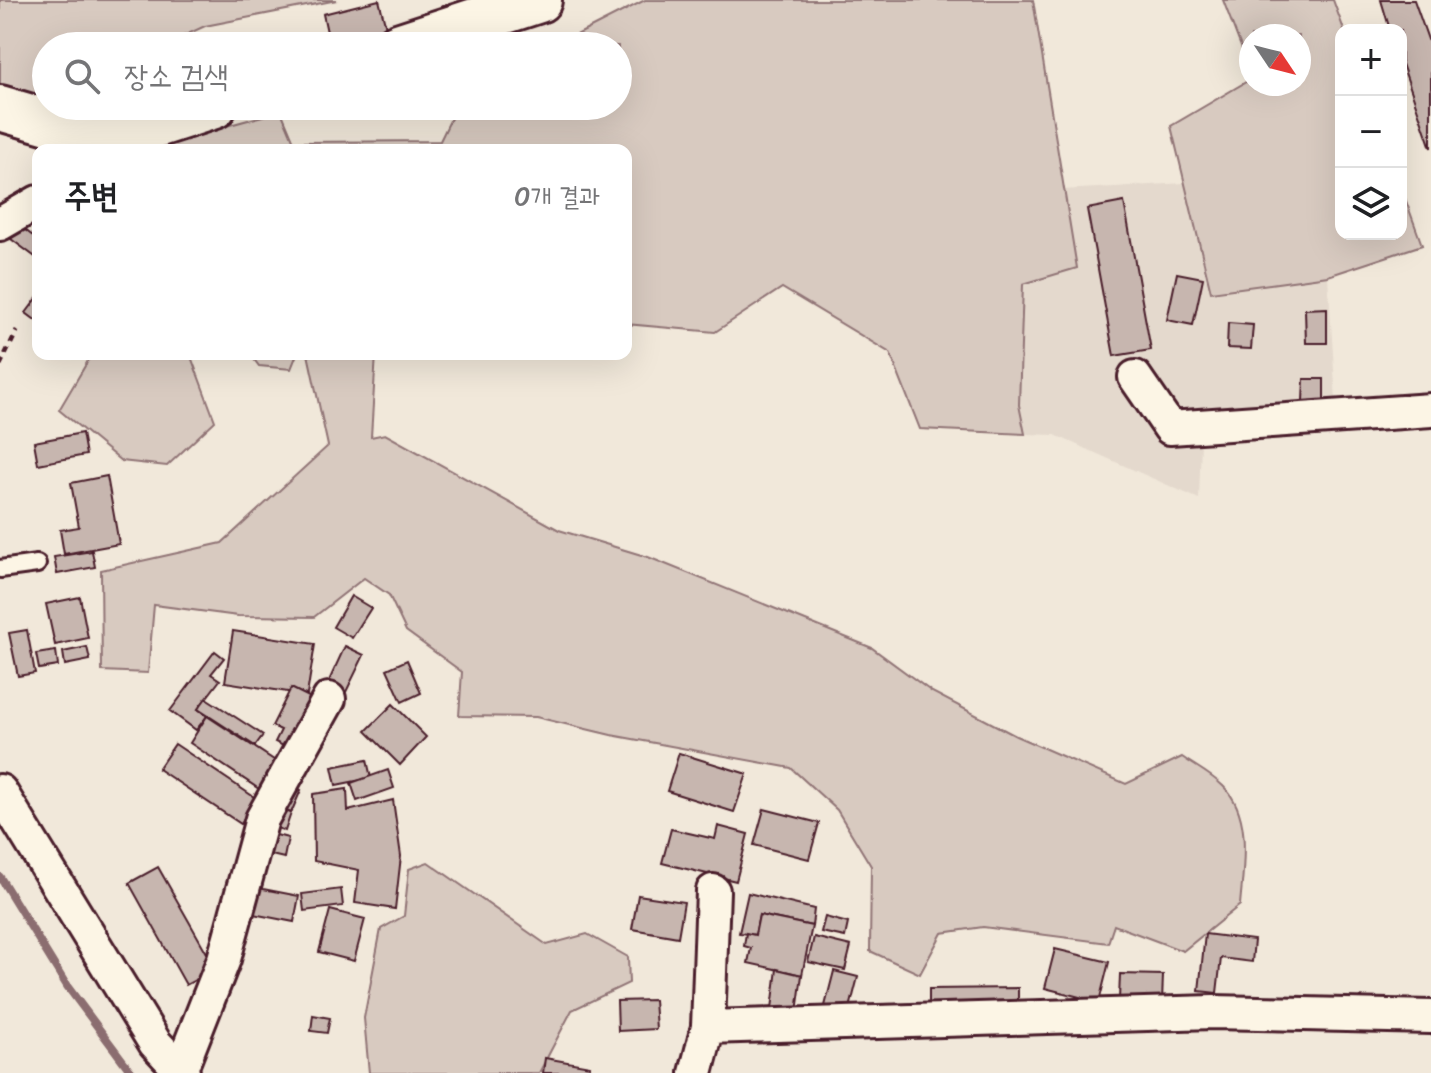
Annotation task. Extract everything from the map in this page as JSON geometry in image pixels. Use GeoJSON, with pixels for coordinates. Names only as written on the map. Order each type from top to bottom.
{"type":"FeatureCollection","features":[{"type":"Feature","properties":{"kind":"street"},"geometry":{"type":"LineString","coordinates":[[441,32],[539,0]]}},
{"type":"Feature","properties":{"kind":"street"},"geometry":{"type":"LineString","coordinates":[[0,108],[32,119]]}},
{"type":"Feature","properties":{"kind":"street"},"geometry":{"type":"LineString","coordinates":[[34,120],[103,144]]}},
{"type":"Feature","properties":{"kind":"street"},"geometry":{"type":"LineString","coordinates":[[109,144],[175,120]]}},
{"type":"Feature","properties":{"kind":"street"},"geometry":{"type":"LineString","coordinates":[[0,224],[32,205]]}},
{"type":"Feature","properties":{"kind":"street"},"geometry":{"type":"LineString","coordinates":[[1135,377],[1170,428],[1431,410]]}},
{"type":"Feature","properties":{"kind":"street"},"geometry":{"type":"LineString","coordinates":[[0,791],[155,1043],[182,1072],[224,959],[262,819],[329,699]]}},
{"type":"Feature","properties":{"kind":"street"},"geometry":{"type":"LineString","coordinates":[[696,1073],[708,1027],[713,891]]}},
{"type":"Feature","properties":{"kind":"street"},"geometry":{"type":"LineString","coordinates":[[708,1027],[1213,1012],[1431,1017]]}},
{"type":"Feature","properties":{"kind":"lane"},"geometry":{"type":"LineString","coordinates":[[0,569],[37,564]]}},
{"type":"Feature","properties":{"kind":"path"},"geometry":{"type":"LineString","coordinates":[[0,365],[17,331]]}},
{"type":"Feature","properties":{"kind":"shaded area"},"geometry":{"type":"Polygon","coordinates":[[[0,0],[337,0],[205,26],[192,32],[32,32],[32,105],[0,95],[0,0]]]}},
{"type":"Feature","properties":{"kind":"shaded area"},"geometry":{"type":"Polygon","coordinates":[[[645,0],[1033,0],[1077,268],[1023,284],[1019,405],[1025,434],[920,429],[890,353],[782,288],[715,332],[632,325],[632,144],[160,144],[248,120],[285,120],[294,142],[440,141],[450,120],[632,120],[632,32],[582,32],[645,0]]]}},
{"type":"Feature","properties":{"kind":"shaded area"},"geometry":{"type":"Polygon","coordinates":[[[1223,0],[1333,0],[1342,24],[1335,24],[1335,240],[1407,240],[1407,204],[1422,245],[1328,276],[1211,292],[1171,126],[1239,86],[1239,96],[1311,96],[1311,24],[1239,24],[1239,42],[1223,0]]]}},
{"type":"Feature","properties":{"kind":"shaded area"},"geometry":{"type":"Polygon","coordinates":[[[80,120],[127,120],[112,130],[80,120]]]}},
{"type":"Feature","properties":{"kind":"shaded area"},"geometry":{"type":"Polygon","coordinates":[[[1185,183],[1211,291],[1328,276],[1336,401],[1201,441],[1199,499],[1055,435],[1025,434],[1019,405],[1023,284],[1077,268],[1062,190],[1185,183]]]}},
{"type":"Feature","properties":{"kind":"shaded area"},"geometry":{"type":"Polygon","coordinates":[[[88,360],[192,360],[215,421],[167,466],[121,461],[59,410],[88,360]]]}},
{"type":"Feature","properties":{"kind":"shaded area"},"geometry":{"type":"Polygon","coordinates":[[[254,360],[295,360],[291,369],[259,366],[254,360]]]}},
{"type":"Feature","properties":{"kind":"shaded area"},"geometry":{"type":"Polygon","coordinates":[[[309,360],[376,360],[371,437],[385,434],[559,530],[648,557],[872,648],[932,692],[1016,736],[1126,784],[1182,757],[1223,786],[1239,812],[1244,842],[1240,905],[1183,951],[1114,925],[1108,943],[983,927],[942,933],[920,974],[870,951],[871,866],[837,810],[791,768],[611,735],[536,717],[459,716],[462,672],[406,631],[389,595],[364,578],[314,617],[238,616],[154,605],[148,673],[102,671],[101,570],[222,543],[328,446],[309,360]]]}},
{"type":"Feature","properties":{"kind":"shaded area"},"geometry":{"type":"Polygon","coordinates":[[[428,862],[547,945],[587,934],[628,957],[629,983],[572,1010],[539,1073],[369,1073],[364,1018],[381,929],[404,916],[409,869],[428,862]]]}},
{"type":"Feature","properties":{"kind":"building"},"geometry":{"type":"Polygon","coordinates":[[[379,0],[387,32],[327,32],[323,14],[379,0]]]}},
{"type":"Feature","properties":{"kind":"building"},"geometry":{"type":"Polygon","coordinates":[[[1381,0],[1414,0],[1431,48],[1431,148],[1407,78],[1407,24],[1388,24],[1381,0]]]}},
{"type":"Feature","properties":{"kind":"building"},"geometry":{"type":"Polygon","coordinates":[[[1124,202],[1151,350],[1114,356],[1087,209],[1124,202]]]}},
{"type":"Feature","properties":{"kind":"building"},"geometry":{"type":"Polygon","coordinates":[[[20,226],[32,235],[32,255],[11,239],[20,226]]]}},
{"type":"Feature","properties":{"kind":"building"},"geometry":{"type":"Polygon","coordinates":[[[1177,273],[1203,278],[1193,325],[1167,320],[1177,273]]]}},
{"type":"Feature","properties":{"kind":"building"},"geometry":{"type":"Polygon","coordinates":[[[1327,308],[1327,343],[1306,343],[1305,309],[1327,308]]]}},
{"type":"Feature","properties":{"kind":"building"},"geometry":{"type":"Polygon","coordinates":[[[1228,323],[1253,325],[1251,349],[1227,348],[1228,323]]]}},
{"type":"Feature","properties":{"kind":"building"},"geometry":{"type":"Polygon","coordinates":[[[1304,379],[1324,379],[1324,402],[1303,401],[1304,379]]]}},
{"type":"Feature","properties":{"kind":"building"},"geometry":{"type":"Polygon","coordinates":[[[82,433],[86,455],[38,464],[34,442],[82,433]]]}},
{"type":"Feature","properties":{"kind":"building"},"geometry":{"type":"Polygon","coordinates":[[[107,476],[119,544],[64,554],[60,530],[79,527],[71,483],[107,476]]]}},
{"type":"Feature","properties":{"kind":"building"},"geometry":{"type":"Polygon","coordinates":[[[92,551],[95,567],[57,574],[54,557],[92,551]]]}},
{"type":"Feature","properties":{"kind":"building"},"geometry":{"type":"Polygon","coordinates":[[[351,596],[371,608],[352,638],[333,627],[351,596]]]}},
{"type":"Feature","properties":{"kind":"building"},"geometry":{"type":"Polygon","coordinates":[[[80,597],[88,638],[55,645],[46,604],[80,597]]]}},
{"type":"Feature","properties":{"kind":"building"},"geometry":{"type":"Polygon","coordinates":[[[27,630],[35,673],[18,676],[9,633],[27,630]]]}},
{"type":"Feature","properties":{"kind":"building"},"geometry":{"type":"Polygon","coordinates":[[[233,631],[315,644],[307,695],[225,682],[233,631]]]}},
{"type":"Feature","properties":{"kind":"building"},"geometry":{"type":"Polygon","coordinates":[[[345,646],[364,655],[346,692],[328,683],[345,646]]]}},
{"type":"Feature","properties":{"kind":"building"},"geometry":{"type":"Polygon","coordinates":[[[87,647],[90,660],[65,665],[63,652],[87,647]]]}},
{"type":"Feature","properties":{"kind":"building"},"geometry":{"type":"Polygon","coordinates":[[[56,651],[58,666],[39,669],[36,654],[56,651]]]}},
{"type":"Feature","properties":{"kind":"building"},"geometry":{"type":"Polygon","coordinates":[[[215,651],[224,658],[211,674],[220,680],[198,709],[207,716],[196,730],[170,711],[215,651]]]}},
{"type":"Feature","properties":{"kind":"building"},"geometry":{"type":"Polygon","coordinates":[[[407,660],[421,693],[402,702],[387,669],[407,660]]]}},
{"type":"Feature","properties":{"kind":"building"},"geometry":{"type":"Polygon","coordinates":[[[291,688],[317,701],[292,750],[275,742],[281,730],[272,726],[291,688]]]}},
{"type":"Feature","properties":{"kind":"building"},"geometry":{"type":"Polygon","coordinates":[[[206,698],[263,735],[255,746],[198,709],[206,698]]]}},
{"type":"Feature","properties":{"kind":"building"},"geometry":{"type":"Polygon","coordinates":[[[393,704],[426,737],[400,765],[366,731],[393,704]]]}},
{"type":"Feature","properties":{"kind":"building"},"geometry":{"type":"Polygon","coordinates":[[[207,716],[283,766],[265,793],[190,743],[207,716]]]}},
{"type":"Feature","properties":{"kind":"building"},"geometry":{"type":"Polygon","coordinates":[[[175,744],[257,799],[241,824],[158,769],[175,744]]]}},
{"type":"Feature","properties":{"kind":"building"},"geometry":{"type":"Polygon","coordinates":[[[679,753],[747,774],[734,812],[667,791],[679,753]]]}},
{"type":"Feature","properties":{"kind":"building"},"geometry":{"type":"Polygon","coordinates":[[[367,760],[371,778],[336,785],[332,767],[367,760]]]}},
{"type":"Feature","properties":{"kind":"building"},"geometry":{"type":"Polygon","coordinates":[[[388,770],[394,788],[357,801],[351,783],[388,770]]]}},
{"type":"Feature","properties":{"kind":"building"},"geometry":{"type":"Polygon","coordinates":[[[289,785],[301,790],[291,813],[279,809],[289,785]]]}},
{"type":"Feature","properties":{"kind":"building"},"geometry":{"type":"Polygon","coordinates":[[[347,789],[348,811],[393,800],[401,856],[395,909],[355,903],[359,870],[314,861],[313,794],[347,789]]]}},
{"type":"Feature","properties":{"kind":"building"},"geometry":{"type":"Polygon","coordinates":[[[279,809],[291,813],[285,831],[272,826],[279,809]]]}},
{"type":"Feature","properties":{"kind":"building"},"geometry":{"type":"Polygon","coordinates":[[[764,809],[819,823],[809,859],[754,845],[764,809]]]}},
{"type":"Feature","properties":{"kind":"building"},"geometry":{"type":"Polygon","coordinates":[[[718,826],[748,834],[736,881],[662,863],[671,829],[715,839],[718,826]]]}},
{"type":"Feature","properties":{"kind":"building"},"geometry":{"type":"Polygon","coordinates":[[[272,834],[288,838],[284,858],[267,854],[272,834]]]}},
{"type":"Feature","properties":{"kind":"building"},"geometry":{"type":"Polygon","coordinates":[[[158,867],[216,969],[186,985],[129,883],[158,867]]]}},
{"type":"Feature","properties":{"kind":"building"},"geometry":{"type":"Polygon","coordinates":[[[258,888],[299,896],[294,922],[253,914],[258,888]]]}},
{"type":"Feature","properties":{"kind":"building"},"geometry":{"type":"Polygon","coordinates":[[[341,889],[343,906],[304,911],[302,894],[341,889]]]}},
{"type":"Feature","properties":{"kind":"building"},"geometry":{"type":"Polygon","coordinates":[[[748,893],[814,909],[812,926],[759,915],[755,935],[739,933],[748,893]]]}},
{"type":"Feature","properties":{"kind":"building"},"geometry":{"type":"Polygon","coordinates":[[[638,895],[684,902],[678,937],[632,929],[638,895]]]}},
{"type":"Feature","properties":{"kind":"building"},"geometry":{"type":"Polygon","coordinates":[[[330,910],[365,919],[354,961],[319,952],[330,910]]]}},
{"type":"Feature","properties":{"kind":"building"},"geometry":{"type":"Polygon","coordinates":[[[759,915],[812,926],[802,975],[748,963],[751,948],[744,946],[746,933],[755,935],[759,915]]]}},
{"type":"Feature","properties":{"kind":"building"},"geometry":{"type":"Polygon","coordinates":[[[825,917],[848,923],[845,937],[821,932],[825,917]]]}},
{"type":"Feature","properties":{"kind":"building"},"geometry":{"type":"Polygon","coordinates":[[[1205,934],[1254,940],[1252,962],[1221,958],[1217,993],[1199,991],[1205,934]]]}},
{"type":"Feature","properties":{"kind":"building"},"geometry":{"type":"Polygon","coordinates":[[[814,937],[851,946],[845,970],[808,962],[814,937]]]}},
{"type":"Feature","properties":{"kind":"building"},"geometry":{"type":"Polygon","coordinates":[[[1055,949],[1109,962],[1099,1002],[1045,988],[1055,949]]]}},
{"type":"Feature","properties":{"kind":"building"},"geometry":{"type":"Polygon","coordinates":[[[777,969],[802,975],[797,1012],[772,1009],[777,969]]]}},
{"type":"Feature","properties":{"kind":"building"},"geometry":{"type":"Polygon","coordinates":[[[834,971],[858,977],[849,1012],[825,1006],[834,971]]]}},
{"type":"Feature","properties":{"kind":"building"},"geometry":{"type":"Polygon","coordinates":[[[1120,974],[1163,975],[1162,1002],[1119,1000],[1120,974]]]}},
{"type":"Feature","properties":{"kind":"building"},"geometry":{"type":"Polygon","coordinates":[[[1018,988],[1018,1009],[929,1010],[929,989],[1018,988]]]}},
{"type":"Feature","properties":{"kind":"building"},"geometry":{"type":"Polygon","coordinates":[[[654,1000],[656,1029],[618,1031],[617,1001],[654,1000]]]}},
{"type":"Feature","properties":{"kind":"building"},"geometry":{"type":"Polygon","coordinates":[[[313,1015],[330,1018],[327,1033],[311,1031],[313,1015]]]}},
{"type":"Feature","properties":{"kind":"building"},"geometry":{"type":"Polygon","coordinates":[[[545,1058],[590,1066],[589,1073],[543,1073],[545,1058]]]}},
{"type":"Feature","properties":{"kind":"waterway"},"geometry":{"type":"LineString","coordinates":[[0,877],[67,986],[132,1073]]}}]}
